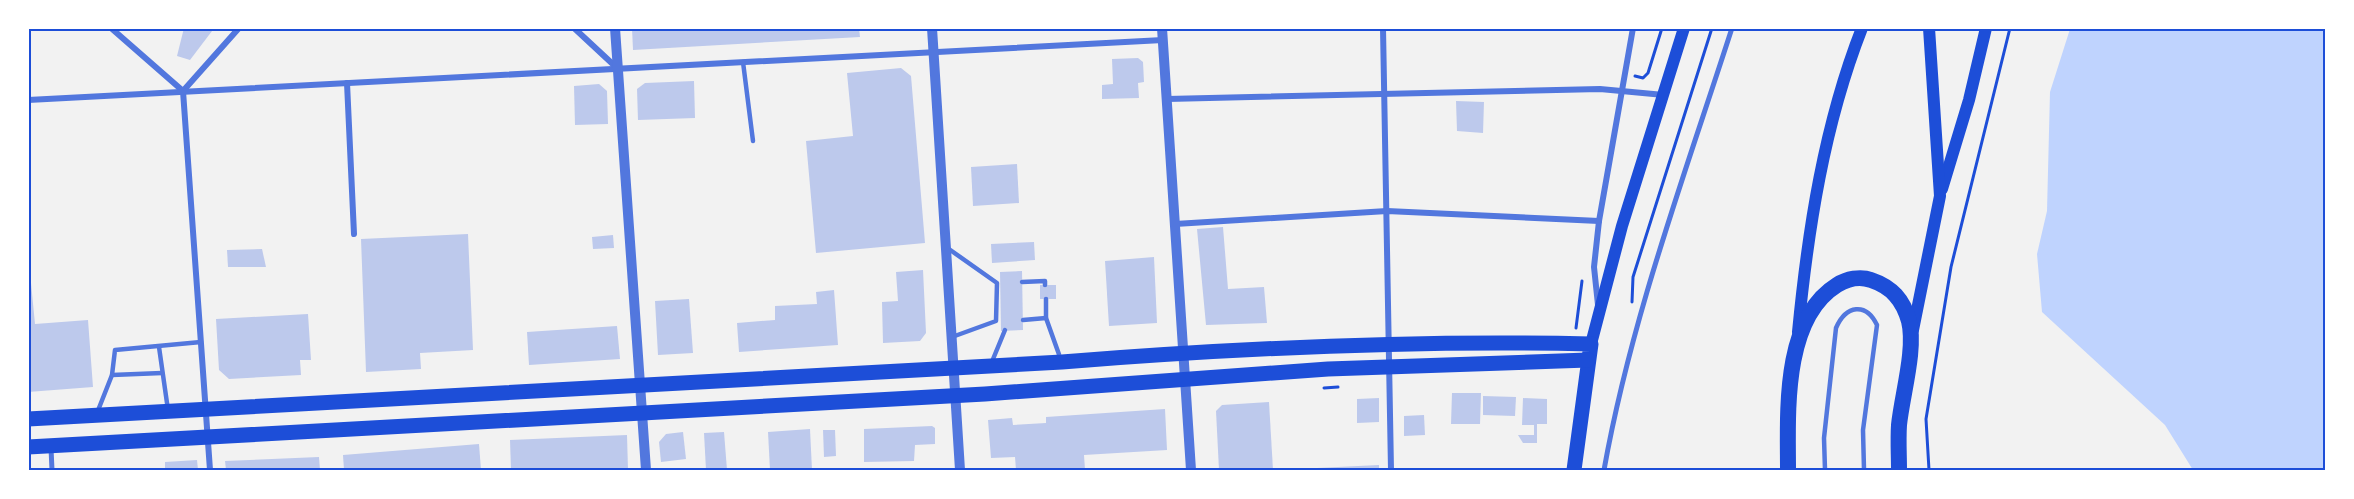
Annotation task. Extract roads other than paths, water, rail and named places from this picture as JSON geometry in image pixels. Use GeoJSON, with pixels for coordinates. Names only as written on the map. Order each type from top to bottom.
{"type":"FeatureCollection","features":[{"type":"Feature","properties":{"kind":"highway"},"geometry":{"type":"LineString","coordinates":[[1788,471],[1789,421],[1797,339],[1809,313],[1826,292],[1846,279],[1866,278],[1885,284],[1902,301],[1910,323],[1910,344],[1899,427],[1899,471]]}},
{"type":"Feature","properties":{"kind":"main road"},"geometry":{"type":"LineString","coordinates":[[1574,471],[1591,344],[1622,226],[1684,28]]}},
{"type":"Feature","properties":{"kind":"main road"},"geometry":{"type":"LineString","coordinates":[[1929,28],[1940,196]]}},
{"type":"Feature","properties":{"kind":"main road"},"geometry":{"type":"LineString","coordinates":[[1910,344],[1940,196],[1969,100],[1986,28]]}},
{"type":"Feature","properties":{"kind":"main road"},"geometry":{"type":"LineString","coordinates":[[1797,339],[1805,261],[1819,182],[1837,107],[1862,30]]}},
{"type":"Feature","properties":{"kind":"main road"},"geometry":{"type":"LineString","coordinates":[[28,419],[990,365],[1062,363],[1183,353],[1390,345],[1545,342],[1591,344]]}},
{"type":"Feature","properties":{"kind":"main road"},"geometry":{"type":"LineString","coordinates":[[28,447],[954,396],[1390,366],[1588,360]]}},
{"type":"Feature","properties":{"kind":"street"},"geometry":{"type":"LineString","coordinates":[[111,28],[183,91],[210,471]]}},
{"type":"Feature","properties":{"kind":"street"},"geometry":{"type":"LineString","coordinates":[[183,91],[239,28]]}},
{"type":"Feature","properties":{"kind":"street"},"geometry":{"type":"LineString","coordinates":[[574,28],[618,69]]}},
{"type":"Feature","properties":{"kind":"street"},"geometry":{"type":"LineString","coordinates":[[615,28],[646,471]]}},
{"type":"Feature","properties":{"kind":"street"},"geometry":{"type":"LineString","coordinates":[[932,28],[960,471]]}},
{"type":"Feature","properties":{"kind":"street"},"geometry":{"type":"LineString","coordinates":[[1383,28],[1391,471]]}},
{"type":"Feature","properties":{"kind":"street"},"geometry":{"type":"LineString","coordinates":[[1600,311],[1594,288],[1599,221],[1633,28]]}},
{"type":"Feature","properties":{"kind":"street"},"geometry":{"type":"LineString","coordinates":[[1604,471],[1616,401],[1638,320],[1732,28]]}},
{"type":"Feature","properties":{"kind":"street"},"geometry":{"type":"LineString","coordinates":[[28,100],[934,52],[1163,34],[1191,471]]}},
{"type":"Feature","properties":{"kind":"street"},"geometry":{"type":"LineString","coordinates":[[347,83],[354,234]]}},
{"type":"Feature","properties":{"kind":"street"},"geometry":{"type":"LineString","coordinates":[[1167,99],[1621,90],[1664,95]]}},
{"type":"Feature","properties":{"kind":"street"},"geometry":{"type":"LineString","coordinates":[[1175,224],[1387,211],[1599,221]]}},
{"type":"Feature","properties":{"kind":"street"},"geometry":{"type":"LineString","coordinates":[[51,446],[52,471]]}},
{"type":"Feature","properties":{"kind":"lane"},"geometry":{"type":"LineString","coordinates":[[743,62],[753,141]]}},
{"type":"Feature","properties":{"kind":"lane"},"geometry":{"type":"LineString","coordinates":[[946,247],[998,283],[999,321],[952,337]]}},
{"type":"Feature","properties":{"kind":"lane"},"geometry":{"type":"LineString","coordinates":[[1022,282],[1045,281],[1045,285]]}},
{"type":"Feature","properties":{"kind":"lane"},"geometry":{"type":"LineString","coordinates":[[1046,299],[1046,318],[1062,363]]}},
{"type":"Feature","properties":{"kind":"lane"},"geometry":{"type":"LineString","coordinates":[[1825,471],[1824,438],[1836,328],[1841,316],[1852,309],[1863,310],[1872,315],[1877,325],[1863,430],[1864,471]]}},
{"type":"Feature","properties":{"kind":"lane"},"geometry":{"type":"LineString","coordinates":[[1023,320],[1046,318]]}},
{"type":"Feature","properties":{"kind":"lane"},"geometry":{"type":"LineString","coordinates":[[990,365],[1005,330]]}},
{"type":"Feature","properties":{"kind":"lane"},"geometry":{"type":"LineString","coordinates":[[96,416],[112,375],[115,350],[201,342]]}},
{"type":"Feature","properties":{"kind":"lane"},"geometry":{"type":"LineString","coordinates":[[159,347],[169,411]]}},
{"type":"Feature","properties":{"kind":"lane"},"geometry":{"type":"LineString","coordinates":[[112,375],[162,373]]}},
{"type":"Feature","properties":{"kind":"water"},"geometry":{"type":"Polygon","coordinates":[[[2070,29],[2325,29],[2325,470],[2193,470],[2165,425],[2042,312],[2037,254],[2047,211],[2050,92],[2070,29]]]}}]}
